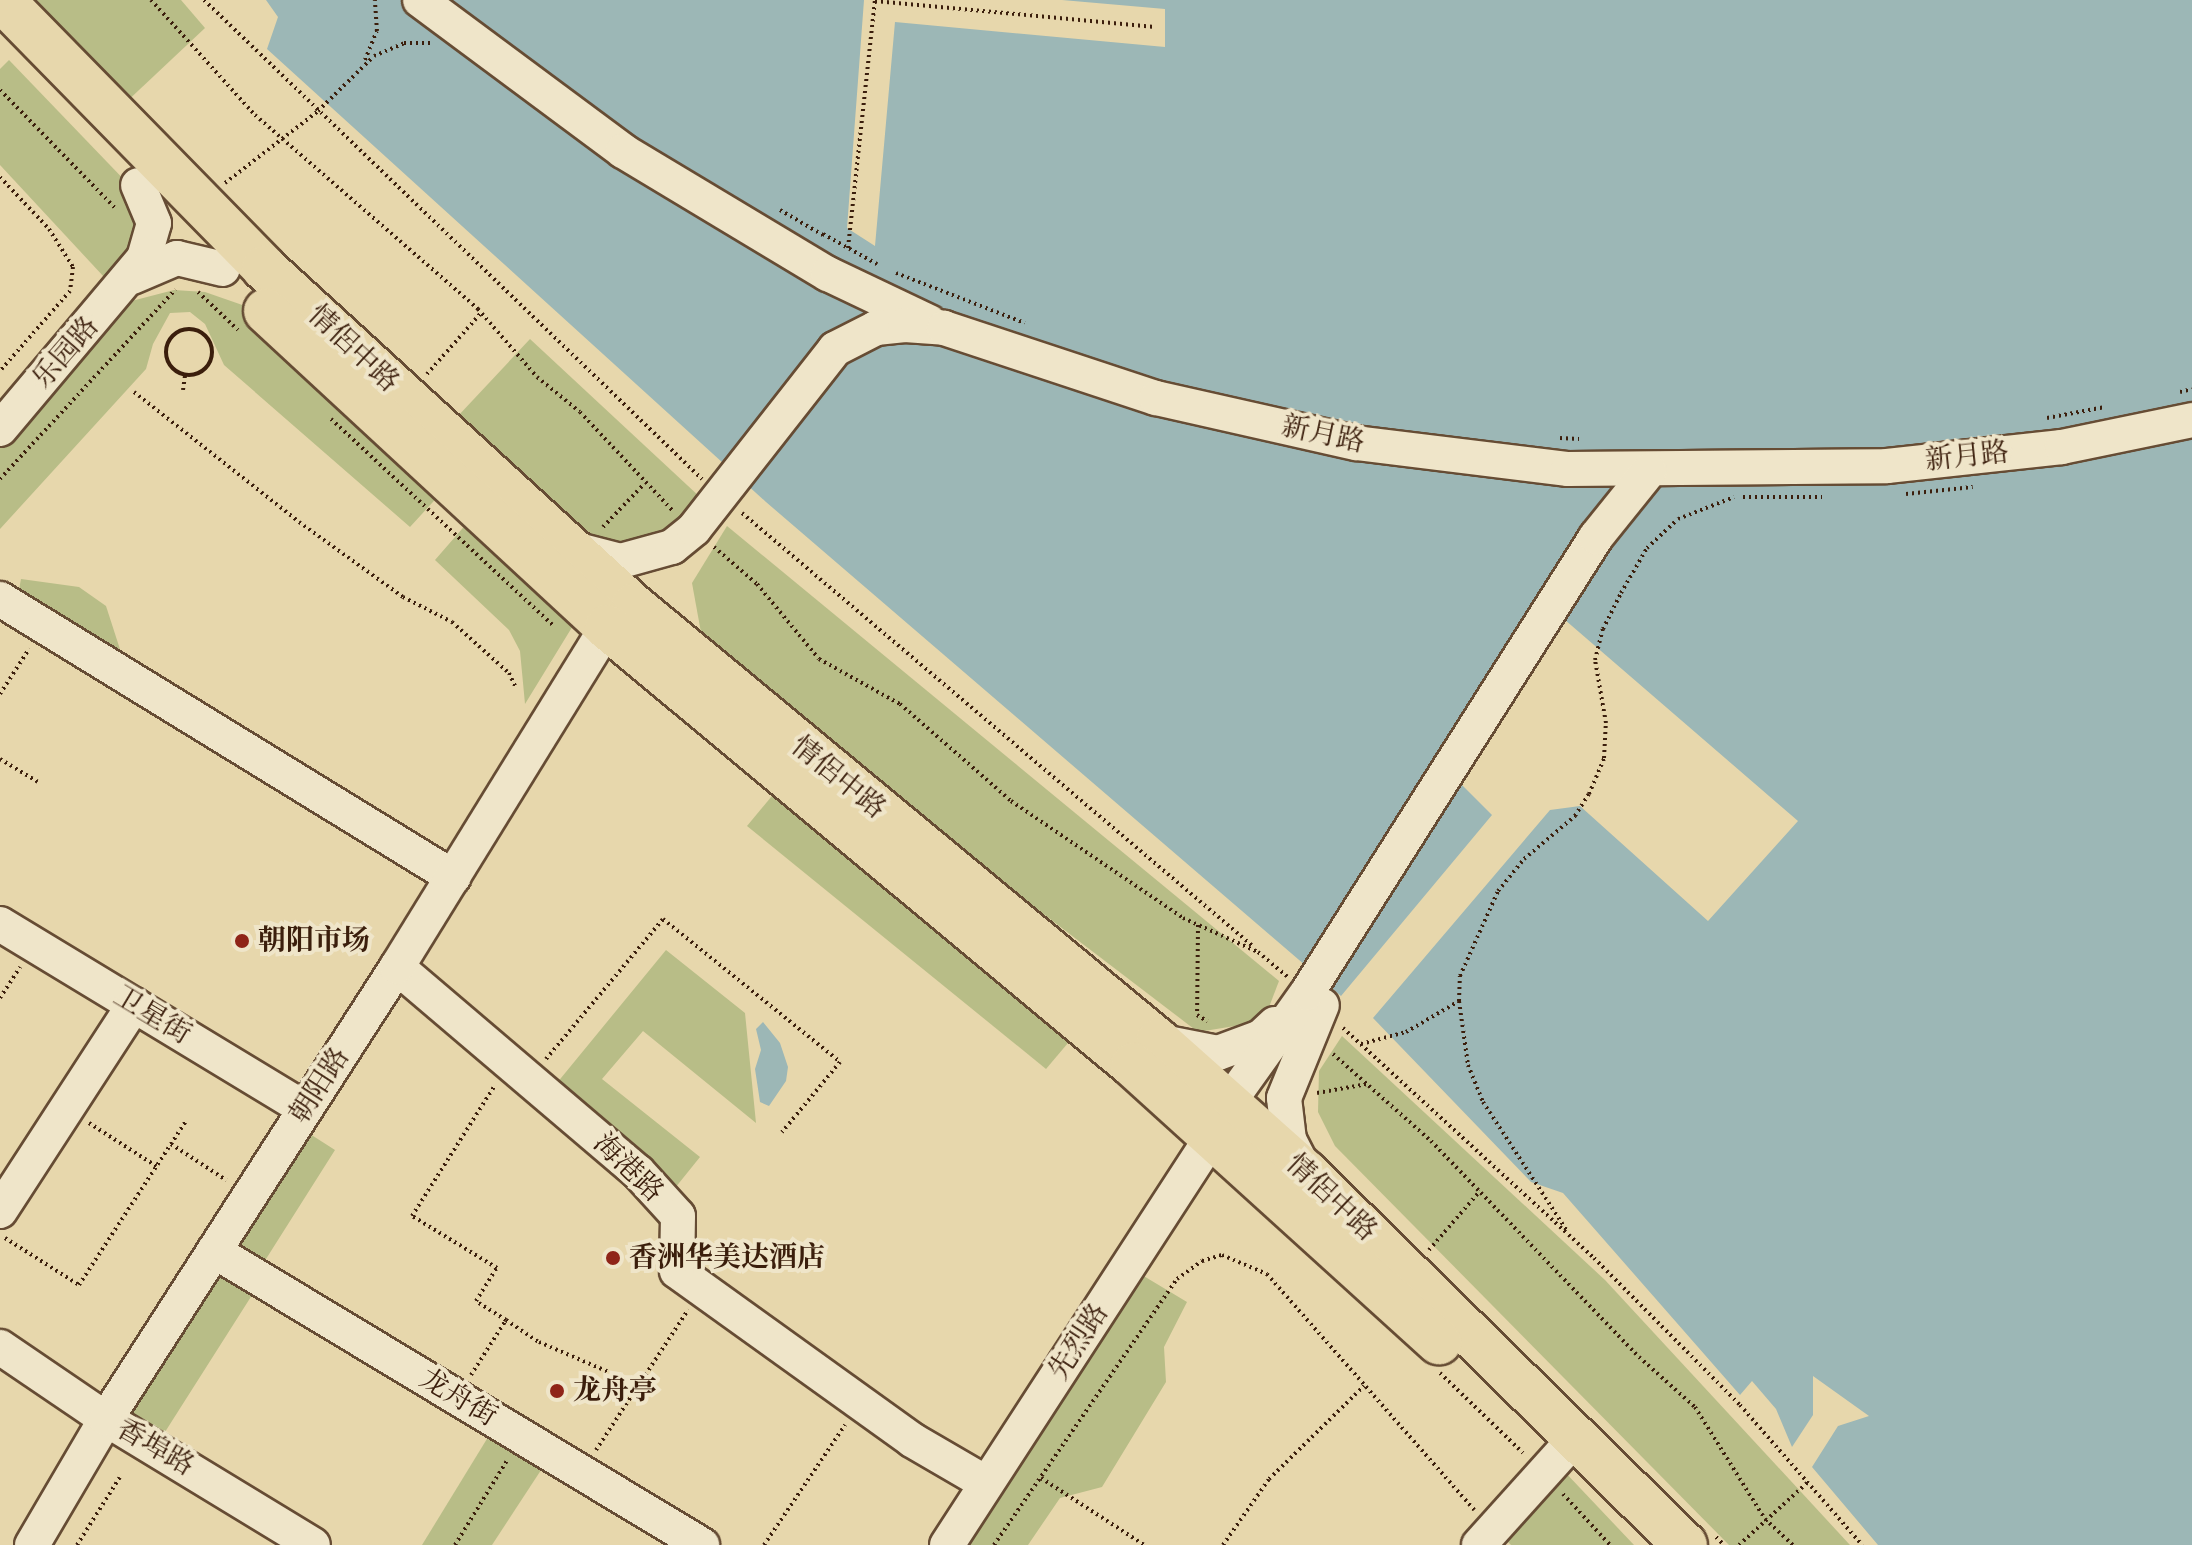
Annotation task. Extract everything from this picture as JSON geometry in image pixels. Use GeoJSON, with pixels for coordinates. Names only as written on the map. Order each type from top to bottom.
{"type":"FeatureCollection","features":[{"type":"Feature","properties":{"kind":"highway","name":"情侶中路"},"geometry":{"type":"LineString","coordinates":[[2,0],[264,268],[705,669],[1158,1041],[1227,1120],[1285,1198],[1685,1545]]}},
{"type":"Feature","properties":{"kind":"highway","name":"情侶中路"},"geometry":{"type":"LineString","coordinates":[[0,39],[138,185],[204,274],[607,627],[1133,1065],[1227,1120],[1306,1173],[1568,1445],[1647,1545]]}},
{"type":"Feature","properties":{"kind":"street"},"geometry":{"type":"LineString","coordinates":[[420,0],[623,151],[828,274],[944,328]]}},
{"type":"Feature","properties":{"kind":"street"},"geometry":{"type":"LineString","coordinates":[[132,277],[154,233],[151,208],[138,185]]}},
{"type":"Feature","properties":{"kind":"street"},"geometry":{"type":"LineString","coordinates":[[132,277],[177,258],[204,274]]}},
{"type":"Feature","properties":{"kind":"street","name":"乐园路"},"geometry":{"type":"LineString","coordinates":[[0,429],[132,277]]}},
{"type":"Feature","properties":{"kind":"street","name":"新月路"},"geometry":{"type":"LineString","coordinates":[[567,545],[598,558],[634,560],[664,552],[694,529],[835,349],[876,328],[944,328],[1156,398],[1356,443],[1553,468],[1649,471],[1887,466],[2062,447],[2192,420]]}},
{"type":"Feature","properties":{"kind":"street"},"geometry":{"type":"LineString","coordinates":[[1158,1041],[1198,1052],[1237,1049],[1325,1014],[1620,528],[1654,493],[1706,470]]}},
{"type":"Feature","properties":{"kind":"street"},"geometry":{"type":"LineString","coordinates":[[1306,1173],[1289,1140],[1284,1098],[1325,1014],[1596,537],[1649,471]]}},
{"type":"Feature","properties":{"kind":"street"},"geometry":{"type":"LineString","coordinates":[[0,599],[453,877]]}},
{"type":"Feature","properties":{"kind":"street","name":"朝阳路"},"geometry":{"type":"LineString","coordinates":[[32,1545],[106,1419],[397,967],[607,627]]}},
{"type":"Feature","properties":{"kind":"street","name":"卫星街"},"geometry":{"type":"LineString","coordinates":[[0,924],[305,1109]]}},
{"type":"Feature","properties":{"kind":"street","name":"海港路"},"geometry":{"type":"LineString","coordinates":[[397,967],[638,1172],[678,1216],[677,1271],[860,1403],[986,1483]]}},
{"type":"Feature","properties":{"kind":"street"},"geometry":{"type":"LineString","coordinates":[[0,1211],[134,1005]]}},
{"type":"Feature","properties":{"kind":"street","name":"先烈路"},"geometry":{"type":"LineString","coordinates":[[947,1545],[1227,1120],[1325,1014]]}},
{"type":"Feature","properties":{"kind":"street","name":"龙舟街"},"geometry":{"type":"LineString","coordinates":[[214,1251],[702,1545]]}},
{"type":"Feature","properties":{"kind":"street","name":"香埠路"},"geometry":{"type":"LineString","coordinates":[[0,1347],[106,1419],[313,1545]]}},
{"type":"Feature","properties":{"kind":"street"},"geometry":{"type":"LineString","coordinates":[[1485,1537],[1568,1445]]}},
{"type":"Feature","properties":{"kind":"path"},"geometry":{"type":"LineString","coordinates":[[151,0],[282,139],[481,313],[537,377],[580,412],[633,473],[757,584],[819,659],[900,704],[1011,801],[1183,918],[1258,952],[1570,1236],[1809,1481],[1862,1545]]}},
{"type":"Feature","properties":{"kind":"path"},"geometry":{"type":"LineString","coordinates":[[362,66],[377,31],[375,0]]}},
{"type":"Feature","properties":{"kind":"path"},"geometry":{"type":"LineString","coordinates":[[848,248],[875,0],[1155,27]]}},
{"type":"Feature","properties":{"kind":"path"},"geometry":{"type":"LineString","coordinates":[[221,187],[318,111],[362,66],[404,43],[441,45]]}},
{"type":"Feature","properties":{"kind":"path"},"geometry":{"type":"LineString","coordinates":[[0,177],[49,229],[73,267],[70,291],[0,371]]}},
{"type":"Feature","properties":{"kind":"path"},"geometry":{"type":"LineString","coordinates":[[823,234],[886,269],[1035,327]]}},
{"type":"Feature","properties":{"kind":"path"},"geometry":{"type":"LineString","coordinates":[[0,479],[204,274]]}},
{"type":"Feature","properties":{"kind":"path"},"geometry":{"type":"LineString","coordinates":[[427,374],[481,313]]}},
{"type":"Feature","properties":{"kind":"path"},"geometry":{"type":"LineString","coordinates":[[181,330],[196,330],[209,339],[212,354],[200,372],[185,375],[172,368],[166,347],[181,330]]}},
{"type":"Feature","properties":{"kind":"path"},"geometry":{"type":"LineString","coordinates":[[183,390],[185,375]]}},
{"type":"Feature","properties":{"kind":"path"},"geometry":{"type":"LineString","coordinates":[[2167,395],[2192,389]]}},
{"type":"Feature","properties":{"kind":"path"},"geometry":{"type":"LineString","coordinates":[[134,392],[299,522],[403,597],[452,622],[509,673],[516,688]]}},
{"type":"Feature","properties":{"kind":"path"},"geometry":{"type":"LineString","coordinates":[[2037,420],[2111,406]]}},
{"type":"Feature","properties":{"kind":"path"},"geometry":{"type":"LineString","coordinates":[[1546,437],[1588,439]]}},
{"type":"Feature","properties":{"kind":"path"},"geometry":{"type":"LineString","coordinates":[[1902,494],[1980,486]]}},
{"type":"Feature","properties":{"kind":"path"},"geometry":{"type":"LineString","coordinates":[[1570,1236],[1483,1102],[1468,1065],[1459,1001],[1460,976],[1498,891],[1524,859],[1575,816],[1589,794],[1604,758],[1606,723],[1595,660],[1603,629],[1647,548],[1678,519],[1708,503],[1735,497],[1827,497]]}},
{"type":"Feature","properties":{"kind":"path"},"geometry":{"type":"LineString","coordinates":[[0,694],[30,647]]}},
{"type":"Feature","properties":{"kind":"path"},"geometry":{"type":"LineString","coordinates":[[0,759],[38,782]]}},
{"type":"Feature","properties":{"kind":"path"},"geometry":{"type":"LineString","coordinates":[[639,1385],[539,1342],[476,1301],[497,1268],[412,1216],[519,1071],[663,919],[840,1062],[782,1132]]}},
{"type":"Feature","properties":{"kind":"path"},"geometry":{"type":"LineString","coordinates":[[0,998],[35,945]]}},
{"type":"Feature","properties":{"kind":"path"},"geometry":{"type":"LineString","coordinates":[[1360,1044],[1406,1032],[1459,1001]]}},
{"type":"Feature","properties":{"kind":"path"},"geometry":{"type":"LineString","coordinates":[[1326,1047],[1431,1141],[1639,1357],[1695,1407],[1765,1519],[1793,1545]]}},
{"type":"Feature","properties":{"kind":"path"},"geometry":{"type":"LineString","coordinates":[[67,1108],[157,1166]]}},
{"type":"Feature","properties":{"kind":"path"},"geometry":{"type":"LineString","coordinates":[[0,1234],[79,1285],[186,1121]]}},
{"type":"Feature","properties":{"kind":"path"},"geometry":{"type":"LineString","coordinates":[[171,1144],[250,1195]]}},
{"type":"Feature","properties":{"kind":"path"},"geometry":{"type":"LineString","coordinates":[[994,1545],[1177,1279],[1202,1261],[1222,1255],[1267,1274],[1365,1386],[1485,1537]]}},
{"type":"Feature","properties":{"kind":"path"},"geometry":{"type":"LineString","coordinates":[[581,1472],[702,1289]]}},
{"type":"Feature","properties":{"kind":"path"},"geometry":{"type":"LineString","coordinates":[[456,1397],[506,1320]]}},
{"type":"Feature","properties":{"kind":"path"},"geometry":{"type":"LineString","coordinates":[[1223,1545],[1269,1479],[1365,1386]]}},
{"type":"Feature","properties":{"kind":"path"},"geometry":{"type":"LineString","coordinates":[[764,1545],[860,1403]]}},
{"type":"Feature","properties":{"kind":"path"},"geometry":{"type":"LineString","coordinates":[[455,1545],[522,1437]]}},
{"type":"Feature","properties":{"kind":"path"},"geometry":{"type":"LineString","coordinates":[[77,1545],[120,1477]]}},
{"type":"Feature","properties":{"kind":"path"},"geometry":{"type":"LineString","coordinates":[[1041,1478],[1144,1545]]}},
{"type":"Feature","properties":{"kind":"path"},"geometry":{"type":"LineString","coordinates":[[1739,1545],[1809,1481]]}},
{"type":"Feature","properties":{"kind":"green space"},"geometry":{"type":"Polygon","coordinates":[[[26,0],[181,0],[205,28],[122,106],[26,0]]]}},
{"type":"Feature","properties":{"kind":"green space"},"geometry":{"type":"Polygon","coordinates":[[[9,60],[158,215],[104,277],[0,165],[0,69],[9,60]]]}},
{"type":"Feature","properties":{"kind":"green space"},"geometry":{"type":"Polygon","coordinates":[[[174,290],[205,292],[251,308],[443,491],[410,527],[224,365],[205,324],[190,312],[170,313],[153,344],[146,369],[0,529],[0,440],[120,304],[174,290]]]}},
{"type":"Feature","properties":{"kind":"green space"},"geometry":{"type":"Polygon","coordinates":[[[530,339],[701,498],[661,547],[588,542],[458,416],[530,339]]]}},
{"type":"Feature","properties":{"kind":"green space"},"geometry":{"type":"Polygon","coordinates":[[[475,514],[582,611],[525,704],[520,651],[509,630],[435,560],[475,514]]]}},
{"type":"Feature","properties":{"kind":"green space"},"geometry":{"type":"Polygon","coordinates":[[[727,526],[1279,981],[1266,1015],[1241,1025],[1198,1032],[847,764],[702,638],[692,583],[727,526]]]}},
{"type":"Feature","properties":{"kind":"green space"},"geometry":{"type":"Polygon","coordinates":[[[21,579],[79,587],[106,606],[127,671],[17,601],[21,579]]]}},
{"type":"Feature","properties":{"kind":"green space"},"geometry":{"type":"Polygon","coordinates":[[[781,785],[1079,1030],[1046,1069],[747,826],[781,785]]]}},
{"type":"Feature","properties":{"kind":"green space"},"geometry":{"type":"Polygon","coordinates":[[[666,950],[745,1013],[756,1123],[643,1031],[602,1079],[700,1157],[671,1193],[552,1089],[666,950]]]}},
{"type":"Feature","properties":{"kind":"green space"},"geometry":{"type":"Polygon","coordinates":[[[1342,1036],[1605,1280],[1850,1545],[1729,1545],[1335,1146],[1318,1112],[1319,1071],[1342,1036]]]}},
{"type":"Feature","properties":{"kind":"green space"},"geometry":{"type":"Polygon","coordinates":[[[299,1127],[335,1150],[259,1270],[254,1292],[158,1443],[115,1418],[299,1127]]]}},
{"type":"Feature","properties":{"kind":"green space"},"geometry":{"type":"Polygon","coordinates":[[[1132,1269],[1187,1302],[1164,1347],[1166,1382],[1102,1487],[1060,1498],[1028,1545],[953,1545],[1132,1269]]]}},
{"type":"Feature","properties":{"kind":"green space"},"geometry":{"type":"Polygon","coordinates":[[[493,1429],[545,1464],[492,1545],[422,1545],[493,1429]]]}},
{"type":"Feature","properties":{"kind":"green space"},"geometry":{"type":"Polygon","coordinates":[[[1563,1470],[1634,1545],[1511,1545],[1503,1537],[1563,1470]]]}},
{"type":"Feature","properties":{"kind":"water"},"geometry":{"type":"Polygon","coordinates":[[[266,0],[2192,0],[2192,1545],[1878,1545],[1812,1467],[1838,1426],[1869,1416],[1813,1376],[1813,1415],[1792,1447],[1776,1409],[1752,1381],[1740,1395],[1563,1193],[1531,1182],[1373,1018],[1550,810],[1580,806],[1708,921],[1798,821],[1550,607],[1437,760],[1492,815],[1341,996],[766,502],[267,49],[278,17],[266,0]]]}},
{"type":"Feature","properties":{"kind":"water"},"geometry":{"type":"Polygon","coordinates":[[[763,1022],[780,1043],[788,1067],[786,1081],[769,1106],[760,1102],[755,1069],[761,1050],[756,1029],[763,1022]]]}},
{"type":"Feature","properties":{"kind":"pier"},"geometry":{"type":"Polygon","coordinates":[[[864,0],[1062,0],[1165,9],[1165,47],[895,22],[875,246],[847,228],[864,0]]]}},
{"type":"Feature","properties":{"kind":"place","name":"朝阳市场"},"geometry":{"type":"Point","coordinates":[242,941]}},
{"type":"Feature","properties":{"kind":"place","name":"香洲华美达酒店"},"geometry":{"type":"Point","coordinates":[613,1258]}},
{"type":"Feature","properties":{"kind":"place","name":"龙舟亭"},"geometry":{"type":"Point","coordinates":[557,1391]}}]}
